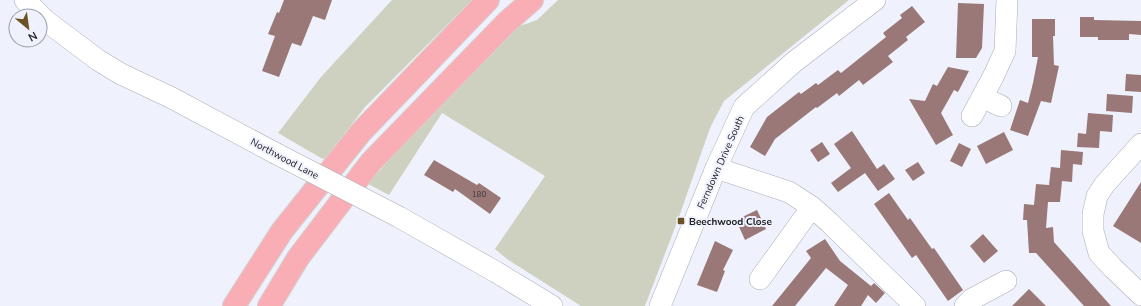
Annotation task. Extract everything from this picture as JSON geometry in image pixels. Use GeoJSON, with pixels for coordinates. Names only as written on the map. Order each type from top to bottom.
{"type":"FeatureCollection","features":[{"type":"Feature","properties":{"kind":"highway"},"geometry":{"type":"LineString","coordinates":[[234,306],[282,231],[361,132],[488,0]]}},
{"type":"Feature","properties":{"kind":"highway"},"geometry":{"type":"LineString","coordinates":[[268,306],[298,258],[371,162],[507,22],[532,0]]}},
{"type":"Feature","properties":{"kind":"street","name":"Northwood Lane"},"geometry":{"type":"LineString","coordinates":[[25,0],[46,22],[98,60],[121,74],[170,97],[400,217],[552,306]]}},
{"type":"Feature","properties":{"kind":"street","name":"Ferndown Drive South"},"geometry":{"type":"LineString","coordinates":[[660,306],[716,168],[744,107],[794,62],[875,0]]}},
{"type":"Feature","properties":{"kind":"street"},"geometry":{"type":"LineString","coordinates":[[972,116],[1005,51],[1007,0]]}},
{"type":"Feature","properties":{"kind":"street"},"geometry":{"type":"LineString","coordinates":[[982,97],[1001,106]]}},
{"type":"Feature","properties":{"kind":"street"},"geometry":{"type":"LineString","coordinates":[[1141,144],[1105,184],[1097,196],[1093,214],[1093,231],[1099,252],[1141,295]]}},
{"type":"Feature","properties":{"kind":"street"},"geometry":{"type":"LineString","coordinates":[[716,168],[789,192],[812,207],[915,306]]}},
{"type":"Feature","properties":{"kind":"street"},"geometry":{"type":"LineString","coordinates":[[760,279],[812,207]]}},
{"type":"Feature","properties":{"kind":"street"},"geometry":{"type":"LineString","coordinates":[[965,306],[972,299],[1006,281]]}},
{"type":"Feature","properties":{"kind":"green space"},"geometry":{"type":"Polygon","coordinates":[[[392,0],[472,0],[365,107],[325,159],[278,133],[321,77],[392,0]]]}},
{"type":"Feature","properties":{"kind":"green space"},"geometry":{"type":"Polygon","coordinates":[[[558,0],[849,0],[724,101],[710,128],[679,217],[645,306],[581,306],[507,259],[495,249],[545,176],[442,113],[389,195],[368,184],[432,111],[517,27],[537,20],[558,0]]]}},
{"type":"Feature","properties":{"kind":"building"},"geometry":{"type":"Polygon","coordinates":[[[284,0],[332,0],[325,20],[313,16],[301,46],[292,43],[279,77],[262,71],[275,36],[268,34],[277,12],[279,13],[284,0]]]}},
{"type":"Feature","properties":{"kind":"building"},"geometry":{"type":"Polygon","coordinates":[[[958,3],[984,4],[982,48],[976,58],[956,58],[958,3]]]}},
{"type":"Feature","properties":{"kind":"building"},"geometry":{"type":"Polygon","coordinates":[[[912,6],[925,22],[906,37],[908,40],[888,56],[893,62],[863,85],[859,80],[839,96],[837,93],[817,108],[816,107],[775,139],[765,156],[750,147],[767,117],[799,92],[801,94],[816,83],[818,85],[838,70],[841,73],[886,37],[883,33],[902,18],[900,15],[912,6]]]}},
{"type":"Feature","properties":{"kind":"building"},"geometry":{"type":"Polygon","coordinates":[[[1080,17],[1094,17],[1094,20],[1141,21],[1141,35],[1129,34],[1129,40],[1098,40],[1098,37],[1080,37],[1080,17]]]}},
{"type":"Feature","properties":{"kind":"building"},"geometry":{"type":"Polygon","coordinates":[[[1032,19],[1055,19],[1055,36],[1053,36],[1054,65],[1059,66],[1051,103],[1041,101],[1028,136],[1010,130],[1020,100],[1028,103],[1033,83],[1038,57],[1032,57],[1032,19]]]}},
{"type":"Feature","properties":{"kind":"building"},"geometry":{"type":"Polygon","coordinates":[[[948,67],[969,71],[958,92],[954,90],[941,113],[953,135],[936,145],[909,99],[925,101],[933,84],[937,86],[948,67]]]}},
{"type":"Feature","properties":{"kind":"building"},"geometry":{"type":"Polygon","coordinates":[[[1126,74],[1141,75],[1141,92],[1125,91],[1126,74]]]}},
{"type":"Feature","properties":{"kind":"building"},"geometry":{"type":"Polygon","coordinates":[[[1107,94],[1133,96],[1132,113],[1106,111],[1107,94]]]}},
{"type":"Feature","properties":{"kind":"building"},"geometry":{"type":"Polygon","coordinates":[[[1088,113],[1113,115],[1112,132],[1100,131],[1099,148],[1077,147],[1078,133],[1086,134],[1088,113]]]}},
{"type":"Feature","properties":{"kind":"building"},"geometry":{"type":"Polygon","coordinates":[[[852,131],[877,169],[884,164],[895,179],[878,191],[865,173],[838,192],[831,183],[851,168],[834,144],[852,131]]]}},
{"type":"Feature","properties":{"kind":"building"},"geometry":{"type":"Polygon","coordinates":[[[1004,132],[1013,150],[986,164],[977,146],[1004,132]]]}},
{"type":"Feature","properties":{"kind":"building"},"geometry":{"type":"Polygon","coordinates":[[[822,142],[830,154],[818,162],[810,150],[822,142]]]}},
{"type":"Feature","properties":{"kind":"building"},"geometry":{"type":"Polygon","coordinates":[[[959,143],[971,149],[962,167],[950,161],[959,143]]]}},
{"type":"Feature","properties":{"kind":"building"},"geometry":{"type":"Polygon","coordinates":[[[1061,150],[1083,152],[1082,165],[1073,164],[1072,182],[1062,181],[1060,202],[1048,202],[1046,228],[1053,227],[1054,242],[1111,306],[1084,306],[1036,253],[1029,253],[1027,220],[1023,220],[1024,204],[1034,205],[1036,184],[1049,185],[1051,167],[1060,168],[1061,150]]]}},
{"type":"Feature","properties":{"kind":"building"},"geometry":{"type":"Polygon","coordinates":[[[434,160],[477,185],[479,183],[501,198],[490,214],[455,189],[453,192],[424,175],[434,160]]]}},
{"type":"Feature","properties":{"kind":"building"},"geometry":{"type":"Polygon","coordinates":[[[918,162],[925,173],[913,181],[905,170],[918,162]]]}},
{"type":"Feature","properties":{"kind":"building"},"geometry":{"type":"Polygon","coordinates":[[[1141,182],[1141,243],[1113,226],[1141,182]]]}},
{"type":"Feature","properties":{"kind":"building"},"geometry":{"type":"Polygon","coordinates":[[[889,193],[908,220],[910,218],[932,249],[934,248],[963,290],[948,301],[916,255],[912,258],[874,204],[889,193]]]}},
{"type":"Feature","properties":{"kind":"building"},"geometry":{"type":"Polygon","coordinates":[[[757,210],[766,229],[745,240],[736,220],[757,210]]]}},
{"type":"Feature","properties":{"kind":"building"},"geometry":{"type":"Polygon","coordinates":[[[983,234],[998,251],[984,263],[970,246],[983,234]]]}},
{"type":"Feature","properties":{"kind":"building"},"geometry":{"type":"Polygon","coordinates":[[[825,239],[840,261],[871,286],[874,283],[885,293],[876,303],[868,295],[861,306],[834,306],[848,285],[826,268],[795,306],[772,306],[811,258],[806,251],[825,239]]]}},
{"type":"Feature","properties":{"kind":"building"},"geometry":{"type":"Polygon","coordinates":[[[715,241],[733,250],[723,270],[725,271],[717,292],[697,285],[715,241]]]}},
{"type":"Feature","properties":{"kind":"building"},"geometry":{"type":"Polygon","coordinates":[[[1029,289],[1046,306],[1012,306],[1029,289]]]}},
{"type":"Feature","properties":{"kind":"place","name":"Beechwood Close"},"geometry":{"type":"Point","coordinates":[681,221]}}]}
